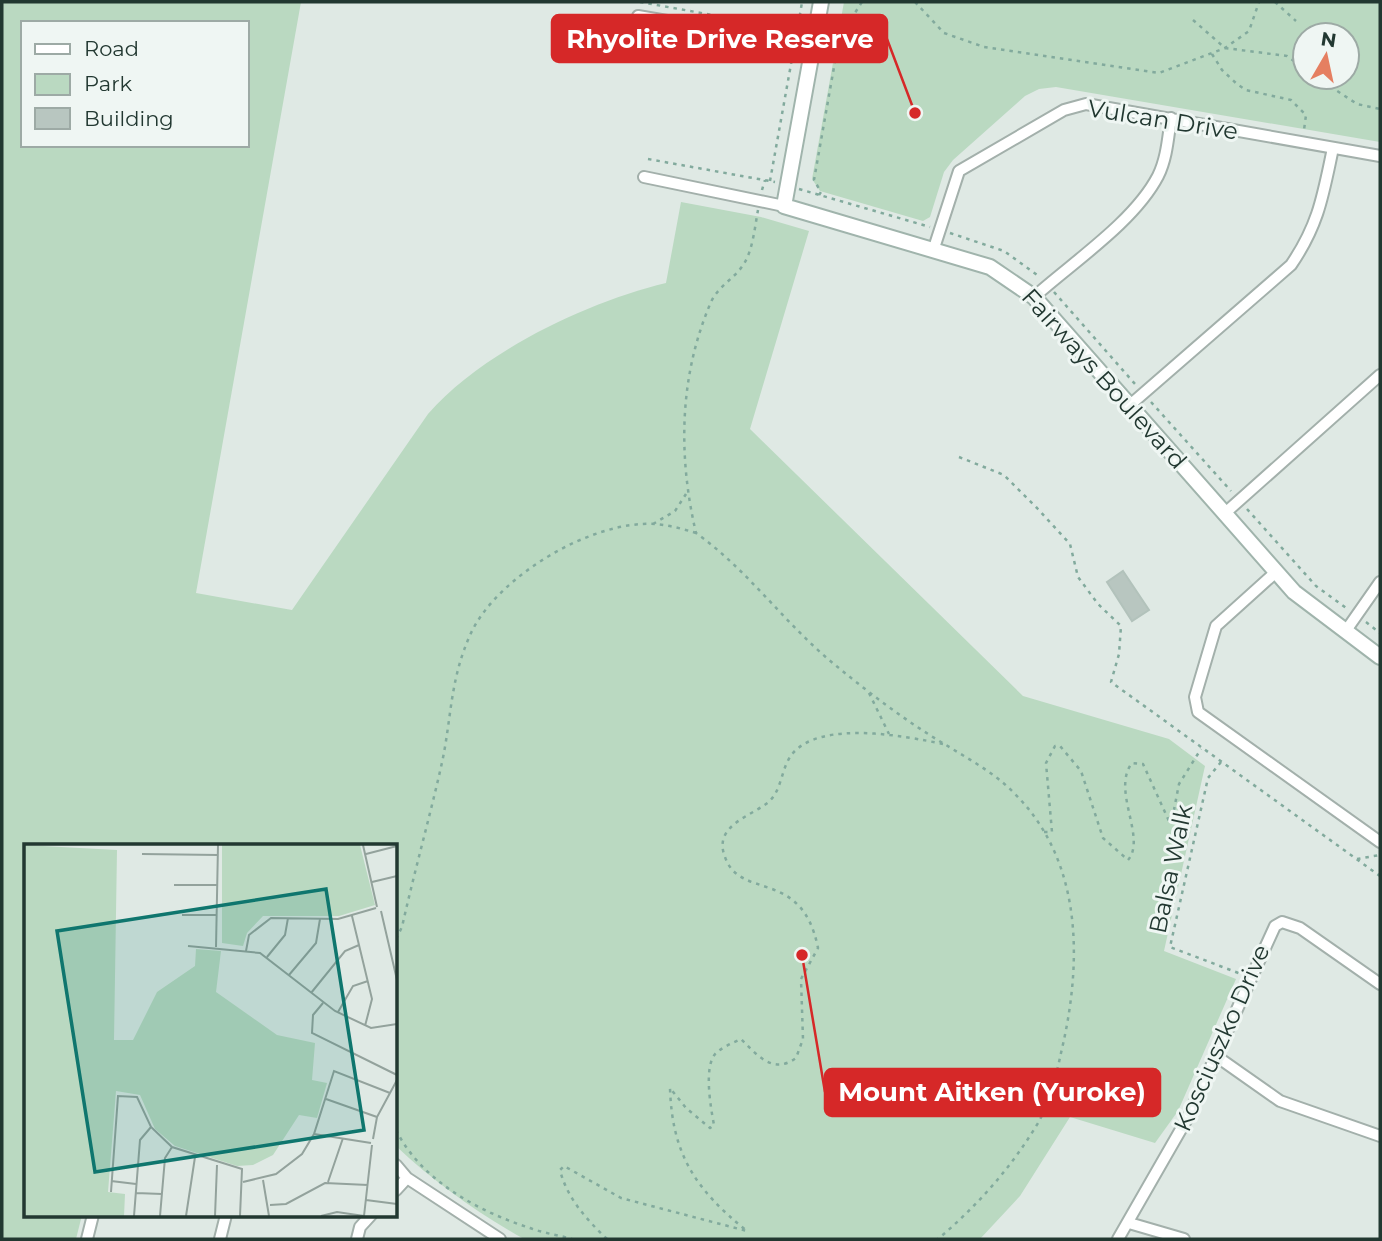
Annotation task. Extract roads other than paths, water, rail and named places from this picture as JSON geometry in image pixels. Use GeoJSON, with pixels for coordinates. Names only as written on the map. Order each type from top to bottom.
{"type":"FeatureCollection","features":[{"type":"Feature","properties":{"kind":"street"},"geometry":{"type":"LineString","coordinates":[[785,206],[821,2]]}},
{"type":"Feature","properties":{"kind":"street"},"geometry":{"type":"LineString","coordinates":[[638,16],[813,46]]}},
{"type":"Feature","properties":{"kind":"street","name":"Vulcan Drive"},"geometry":{"type":"LineString","coordinates":[[934,248],[959,171],[968,163],[1064,110],[1086,104],[1380,156]]}},
{"type":"Feature","properties":{"kind":"street"},"geometry":{"type":"LineString","coordinates":[[1034,297],[1142,199],[1158,176],[1171,118]]}},
{"type":"Feature","properties":{"kind":"street"},"geometry":{"type":"LineString","coordinates":[[1130,405],[1291,265],[1310,237],[1320,210],[1333,148]]}},
{"type":"Feature","properties":{"kind":"street","name":"Fairways Boulevard"},"geometry":{"type":"LineString","coordinates":[[644,177],[785,206],[934,248],[1004,273],[1034,297],[1224,514],[1306,603],[1380,657]]}},
{"type":"Feature","properties":{"kind":"street"},"geometry":{"type":"LineString","coordinates":[[1224,514],[1380,375]]}},
{"type":"Feature","properties":{"kind":"street"},"geometry":{"type":"LineString","coordinates":[[1276,572],[1216,626],[1195,697],[1198,712],[1380,842]]}},
{"type":"Feature","properties":{"kind":"street"},"geometry":{"type":"LineString","coordinates":[[1345,632],[1380,582]]}},
{"type":"Feature","properties":{"kind":"street","name":"Kosciuszko Drive"},"geometry":{"type":"LineString","coordinates":[[1118,1239],[1188,1117],[1269,934],[1282,922],[1300,928],[1380,984]]}},
{"type":"Feature","properties":{"kind":"street"},"geometry":{"type":"LineString","coordinates":[[1216,1056],[1280,1101],[1380,1136]]}},
{"type":"Feature","properties":{"kind":"street"},"geometry":{"type":"LineString","coordinates":[[397,1166],[407,1178],[500,1239]]}},
{"type":"Feature","properties":{"kind":"street"},"geometry":{"type":"LineString","coordinates":[[397,1189],[407,1178]]}},
{"type":"Feature","properties":{"kind":"street"},"geometry":{"type":"LineString","coordinates":[[87,1239],[93,1216]]}},
{"type":"Feature","properties":{"kind":"street"},"geometry":{"type":"LineString","coordinates":[[220,1239],[226,1216]]}},
{"type":"Feature","properties":{"kind":"street"},"geometry":{"type":"LineString","coordinates":[[357,1239],[360,1227],[371,1216]]}},
{"type":"Feature","properties":{"kind":"street"},"geometry":{"type":"LineString","coordinates":[[1129,1223],[1184,1239]]}},
{"type":"Feature","properties":{"kind":"place","name":"Rhyolite Drive Reserve"},"geometry":{"type":"Point","coordinates":[915,113]}},
{"type":"Feature","properties":{"kind":"place","name":"Mount Aitken (Yuroke)"},"geometry":{"type":"Point","coordinates":[802,955]}}]}
